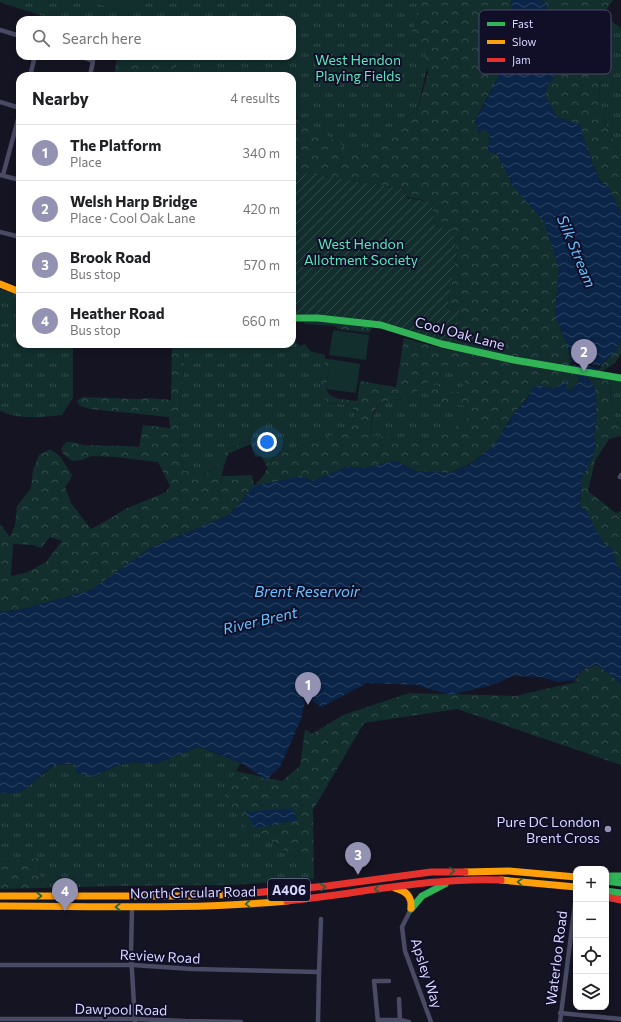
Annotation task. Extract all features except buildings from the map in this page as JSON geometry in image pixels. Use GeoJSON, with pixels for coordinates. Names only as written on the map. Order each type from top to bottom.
{"type":"FeatureCollection","features":[{"type":"Feature","properties":{"kind":"main road"},"geometry":{"type":"LineString","coordinates":[[0,284],[16,290]]}},
{"type":"Feature","properties":{"kind":"main road","name":"Cool Oak Lane"},"geometry":{"type":"LineString","coordinates":[[296,318],[318,318],[381,325],[442,344],[514,360],[621,378]]}},
{"type":"Feature","properties":{"kind":"main road","name":"North Circular Road"},"geometry":{"type":"LineString","coordinates":[[0,896],[189,896],[251,894],[327,886],[431,872],[509,871],[573,877]]}},
{"type":"Feature","properties":{"kind":"main road"},"geometry":{"type":"LineString","coordinates":[[609,876],[621,876]]}},
{"type":"Feature","properties":{"kind":"main road","name":"North Circular Road"},"geometry":{"type":"LineString","coordinates":[[0,906],[226,906],[322,898],[393,887],[451,881],[503,880],[573,887]]}},
{"type":"Feature","properties":{"kind":"main road"},"geometry":{"type":"LineString","coordinates":[[411,909],[425,894],[451,881]]}},
{"type":"Feature","properties":{"kind":"main road"},"geometry":{"type":"LineString","coordinates":[[609,881],[621,883]]}},
{"type":"Feature","properties":{"kind":"main road"},"geometry":{"type":"LineString","coordinates":[[393,887],[404,891],[409,896],[412,903],[411,909]]}},
{"type":"Feature","properties":{"kind":"main road"},"geometry":{"type":"LineString","coordinates":[[609,891],[621,893]]}},
{"type":"Feature","properties":{"kind":"main road"},"geometry":{"type":"LineString","coordinates":[[609,898],[621,900]]}},
{"type":"Feature","properties":{"kind":"street"},"geometry":{"type":"LineString","coordinates":[[0,30],[16,35]]}},
{"type":"Feature","properties":{"kind":"street"},"geometry":{"type":"LineString","coordinates":[[31,72],[34,60]]}},
{"type":"Feature","properties":{"kind":"street"},"geometry":{"type":"LineString","coordinates":[[90,60],[93,61],[91,72]]}},
{"type":"Feature","properties":{"kind":"street"},"geometry":{"type":"LineString","coordinates":[[0,102],[16,107]]}},
{"type":"Feature","properties":{"kind":"street"},"geometry":{"type":"LineString","coordinates":[[16,126],[2,175],[16,179]]}},
{"type":"Feature","properties":{"kind":"street"},"geometry":{"type":"LineString","coordinates":[[0,232],[16,236]]}},
{"type":"Feature","properties":{"kind":"street","name":"Waterloo Road"},"geometry":{"type":"LineString","coordinates":[[560,1022],[575,902]]}},
{"type":"Feature","properties":{"kind":"street"},"geometry":{"type":"LineString","coordinates":[[132,906],[131,953],[133,965],[132,988],[135,1020]]}},
{"type":"Feature","properties":{"kind":"street","name":"Apsley Way"},"geometry":{"type":"LineString","coordinates":[[411,909],[402,927],[405,951],[431,1022]]}},
{"type":"Feature","properties":{"kind":"street"},"geometry":{"type":"LineString","coordinates":[[318,1022],[321,919]]}},
{"type":"Feature","properties":{"kind":"street","name":"Review Road"},"geometry":{"type":"LineString","coordinates":[[0,965],[133,965],[192,969],[319,972]]}},
{"type":"Feature","properties":{"kind":"street"},"geometry":{"type":"LineString","coordinates":[[389,981],[374,981],[378,1021],[400,1020],[409,1022]]}},
{"type":"Feature","properties":{"kind":"street"},"geometry":{"type":"LineString","coordinates":[[400,999],[400,1020]]}},
{"type":"Feature","properties":{"kind":"street"},"geometry":{"type":"LineString","coordinates":[[560,1013],[621,1019]]}},
{"type":"Feature","properties":{"kind":"street","name":"Dawpool Road"},"geometry":{"type":"LineString","coordinates":[[0,1019],[242,1022]]}},
{"type":"Feature","properties":{"kind":"green space","name":"West Hendon Playing Fields"},"geometry":{"type":"Polygon","coordinates":[[[0,0],[442,0],[418,108],[359,157],[301,118],[296,117],[296,72],[172,72],[171,60],[296,60],[296,16],[42,16],[0,2],[0,0]]]}},
{"type":"Feature","properties":{"kind":"green space"},"geometry":{"type":"Polygon","coordinates":[[[85,0],[137,0],[133,15],[85,0]]]}},
{"type":"Feature","properties":{"kind":"green space"},"geometry":{"type":"Polygon","coordinates":[[[420,0],[511,0],[513,10],[479,10],[479,74],[500,74],[475,120],[479,133],[485,129],[490,134],[488,151],[498,154],[512,184],[544,221],[559,267],[555,315],[568,347],[574,369],[580,380],[571,390],[565,389],[567,382],[554,389],[537,385],[509,420],[495,445],[470,464],[449,473],[415,471],[396,461],[369,467],[346,467],[313,481],[254,486],[263,476],[275,455],[336,434],[352,423],[356,413],[350,405],[328,403],[322,395],[320,384],[325,359],[330,359],[326,389],[328,393],[335,398],[357,401],[360,381],[396,387],[404,338],[452,351],[454,342],[446,342],[457,328],[460,311],[447,310],[457,251],[452,229],[435,226],[432,202],[407,197],[404,189],[296,172],[296,119],[301,118],[359,157],[418,108],[428,73],[424,46],[412,33],[420,0]],[[458,364],[457,369],[443,369],[438,382],[428,382],[408,399],[392,400],[379,404],[372,419],[372,435],[419,442],[435,438],[451,430],[471,415],[464,406],[447,403],[435,404],[425,392],[436,384],[446,392],[461,392],[467,375],[459,370],[461,365],[458,364]]]}},
{"type":"Feature","properties":{"kind":"green space"},"geometry":{"type":"Polygon","coordinates":[[[540,0],[613,0],[606,10],[545,10],[547,5],[540,0]]]}},
{"type":"Feature","properties":{"kind":"green space"},"geometry":{"type":"Polygon","coordinates":[[[611,21],[621,28],[621,158],[599,107],[600,74],[611,74],[611,21]]]}},
{"type":"Feature","properties":{"kind":"green space"},"geometry":{"type":"Polygon","coordinates":[[[116,60],[174,60],[176,62],[175,72],[115,72],[116,60]]]}},
{"type":"Feature","properties":{"kind":"green space"},"geometry":{"type":"Polygon","coordinates":[[[556,74],[600,74],[599,107],[621,158],[621,214],[609,188],[600,181],[580,126],[557,117],[545,96],[547,87],[556,74]]]}},
{"type":"Feature","properties":{"kind":"green space","name":"West Hendon Allotment Society"},"geometry":{"type":"Polygon","coordinates":[[[296,172],[404,189],[407,198],[432,202],[435,226],[452,229],[457,251],[447,310],[460,311],[454,343],[446,342],[387,323],[320,315],[296,314],[296,172]]]}},
{"type":"Feature","properties":{"kind":"green space"},"geometry":{"type":"Polygon","coordinates":[[[0,289],[16,294],[16,348],[73,348],[73,398],[62,415],[23,417],[0,411],[0,289]]]}},
{"type":"Feature","properties":{"kind":"green space"},"geometry":{"type":"Polygon","coordinates":[[[305,321],[321,321],[372,328],[369,333],[338,329],[335,326],[304,324],[305,321]]]}},
{"type":"Feature","properties":{"kind":"green space"},"geometry":{"type":"Polygon","coordinates":[[[333,330],[369,335],[366,360],[329,355],[333,330]]]}},
{"type":"Feature","properties":{"kind":"green space"},"geometry":{"type":"Polygon","coordinates":[[[621,341],[621,354],[615,363],[601,372],[594,372],[614,353],[621,341]]]}},
{"type":"Feature","properties":{"kind":"green space"},"geometry":{"type":"Polygon","coordinates":[[[296,342],[300,346],[305,344],[310,351],[325,355],[321,379],[321,390],[328,403],[350,405],[356,413],[352,423],[336,434],[275,455],[268,468],[261,456],[255,439],[227,449],[217,467],[202,475],[183,470],[179,419],[184,367],[183,348],[296,348],[296,342]]]}},
{"type":"Feature","properties":{"kind":"green space"},"geometry":{"type":"Polygon","coordinates":[[[172,348],[183,348],[184,367],[179,419],[183,470],[203,475],[217,467],[227,449],[256,439],[261,456],[255,457],[251,444],[228,454],[221,476],[252,475],[254,486],[229,515],[150,548],[91,590],[19,610],[0,612],[0,524],[10,537],[15,525],[17,506],[31,488],[33,470],[39,455],[50,449],[60,456],[72,475],[65,487],[71,503],[91,529],[125,509],[166,492],[170,486],[158,462],[92,456],[82,460],[72,461],[64,455],[61,449],[66,442],[84,445],[139,447],[143,425],[170,428],[169,417],[89,409],[80,406],[77,401],[82,397],[148,398],[171,400],[172,348]],[[50,537],[41,548],[33,545],[13,544],[11,576],[28,572],[46,562],[62,541],[50,537]]]}},
{"type":"Feature","properties":{"kind":"green space"},"geometry":{"type":"Polygon","coordinates":[[[330,359],[360,364],[356,393],[326,389],[330,359]]]}},
{"type":"Feature","properties":{"kind":"green space"},"geometry":{"type":"Polygon","coordinates":[[[444,360],[473,366],[471,415],[451,430],[436,438],[419,442],[372,436],[372,419],[379,404],[392,400],[408,399],[444,360]]]}},
{"type":"Feature","properties":{"kind":"green space"},"geometry":{"type":"Polygon","coordinates":[[[589,375],[610,379],[611,407],[617,424],[621,423],[621,436],[609,439],[595,461],[588,491],[616,513],[621,511],[621,571],[617,567],[612,548],[602,543],[586,511],[580,507],[581,479],[592,459],[596,445],[594,436],[596,417],[595,387],[586,377],[589,375]]]}},
{"type":"Feature","properties":{"kind":"green space"},"geometry":{"type":"Polygon","coordinates":[[[610,379],[621,380],[621,423],[617,424],[611,407],[610,379]]]}},
{"type":"Feature","properties":{"kind":"green space"},"geometry":{"type":"Polygon","coordinates":[[[598,665],[621,684],[621,765],[457,709],[364,723],[313,810],[314,868],[242,824],[225,795],[227,787],[236,771],[282,781],[300,766],[305,729],[312,734],[343,715],[409,693],[515,696],[576,682],[577,676],[586,668],[598,665]]]}},
{"type":"Feature","properties":{"kind":"green space"},"geometry":{"type":"Polygon","coordinates":[[[199,747],[241,763],[227,787],[225,795],[242,824],[314,868],[314,879],[233,885],[41,888],[39,858],[0,862],[0,792],[5,793],[22,791],[55,765],[76,764],[95,776],[118,765],[136,762],[154,764],[199,747]]]}},
{"type":"Feature","properties":{"kind":"green space"},"geometry":{"type":"Polygon","coordinates":[[[39,858],[41,888],[0,889],[0,862],[39,858]]]}},
{"type":"Feature","properties":{"kind":"water","name":"Brent Reservoir"},"geometry":{"type":"Polygon","coordinates":[[[511,0],[541,0],[547,4],[545,10],[513,10],[511,0]]]}},
{"type":"Feature","properties":{"kind":"water","name":"Brent Reservoir"},"geometry":{"type":"Polygon","coordinates":[[[500,74],[556,74],[548,85],[545,96],[557,117],[580,125],[588,152],[600,181],[609,188],[621,214],[621,341],[614,353],[586,377],[595,387],[596,417],[594,436],[596,445],[592,459],[581,479],[580,507],[586,510],[602,542],[612,548],[617,566],[621,571],[621,684],[597,665],[585,668],[576,676],[576,683],[573,680],[558,682],[540,677],[512,676],[496,684],[450,695],[417,685],[367,683],[322,707],[312,701],[305,702],[301,719],[280,767],[266,780],[241,763],[199,747],[154,764],[136,762],[118,765],[95,776],[75,773],[76,764],[56,765],[47,770],[23,790],[9,794],[0,792],[0,612],[19,610],[91,590],[150,548],[229,515],[254,486],[301,476],[313,481],[346,467],[369,467],[396,461],[415,471],[450,473],[471,464],[495,445],[509,420],[530,395],[532,388],[537,385],[554,389],[558,387],[559,383],[562,384],[565,381],[567,382],[565,389],[571,390],[580,381],[574,369],[568,347],[555,315],[559,268],[544,222],[512,185],[498,155],[488,151],[490,135],[485,129],[480,133],[475,121],[500,74]]]}},
{"type":"Feature","properties":{"kind":"water"},"geometry":{"type":"Polygon","coordinates":[[[291,808],[298,820],[254,828],[246,812],[291,808]]]}},
{"type":"Feature","properties":{"kind":"pier"},"geometry":{"type":"Polygon","coordinates":[[[570,362],[602,367],[599,369],[590,366],[571,365],[570,362]]]}},
{"type":"Feature","properties":{"kind":"traffic: fast"},"geometry":{"type":"LineString","coordinates":[[296,318],[318,318],[381,325],[442,344],[514,360],[621,378]]}},
{"type":"Feature","properties":{"kind":"traffic: fast"},"geometry":{"type":"LineString","coordinates":[[609,876],[621,876]]}},
{"type":"Feature","properties":{"kind":"traffic: fast"},"geometry":{"type":"LineString","coordinates":[[609,881],[621,883]]}},
{"type":"Feature","properties":{"kind":"traffic: fast"},"geometry":{"type":"LineString","coordinates":[[411,909],[422,896],[445,884]]}},
{"type":"Feature","properties":{"kind":"traffic: fast"},"geometry":{"type":"LineString","coordinates":[[609,891],[621,893]]}},
{"type":"Feature","properties":{"kind":"traffic: slow"},"geometry":{"type":"LineString","coordinates":[[0,284],[16,290]]}},
{"type":"Feature","properties":{"kind":"traffic: slow"},"geometry":{"type":"LineString","coordinates":[[465,872],[509,871],[573,877]]}},
{"type":"Feature","properties":{"kind":"traffic: slow"},"geometry":{"type":"LineString","coordinates":[[501,880],[573,887]]}},
{"type":"Feature","properties":{"kind":"traffic: slow"},"geometry":{"type":"LineString","coordinates":[[395,888],[405,892],[408,895],[411,908]]}},
{"type":"Feature","properties":{"kind":"traffic: slow"},"geometry":{"type":"LineString","coordinates":[[0,896],[189,896],[242,894]]}},
{"type":"Feature","properties":{"kind":"traffic: slow"},"geometry":{"type":"LineString","coordinates":[[0,906],[180,907],[287,901]]}},
{"type":"Feature","properties":{"kind":"traffic: jam"},"geometry":{"type":"LineString","coordinates":[[242,894],[327,886],[431,872],[465,872]]}},
{"type":"Feature","properties":{"kind":"traffic: jam"},"geometry":{"type":"LineString","coordinates":[[287,901],[420,883],[501,880]]}},
{"type":"Feature","properties":{"kind":"traffic: jam"},"geometry":{"type":"LineString","coordinates":[[609,898],[621,900]]}},
{"type":"Feature","properties":{"kind":"place","name":"Welsh Harp Bridge"},"geometry":{"type":"Point","coordinates":[584,372]}},
{"type":"Feature","properties":{"kind":"place","name":"The Platform"},"geometry":{"type":"Point","coordinates":[308,705]}},
{"type":"Feature","properties":{"kind":"place","name":"Pure DC London Brent Cross"},"geometry":{"type":"Point","coordinates":[608,829]}},
{"type":"Feature","properties":{"kind":"place","name":"Brook Road"},"geometry":{"type":"Point","coordinates":[358,875]}},
{"type":"Feature","properties":{"kind":"place","name":"Heather Road"},"geometry":{"type":"Point","coordinates":[65,911]}},
{"type":"Feature","properties":{"kind":"water label","name":"Silk Stream"},"geometry":{"type":"Point","coordinates":[577,251]}},
{"type":"Feature","properties":{"kind":"water label","name":"River Brent"},"geometry":{"type":"Point","coordinates":[260,620]}}]}
